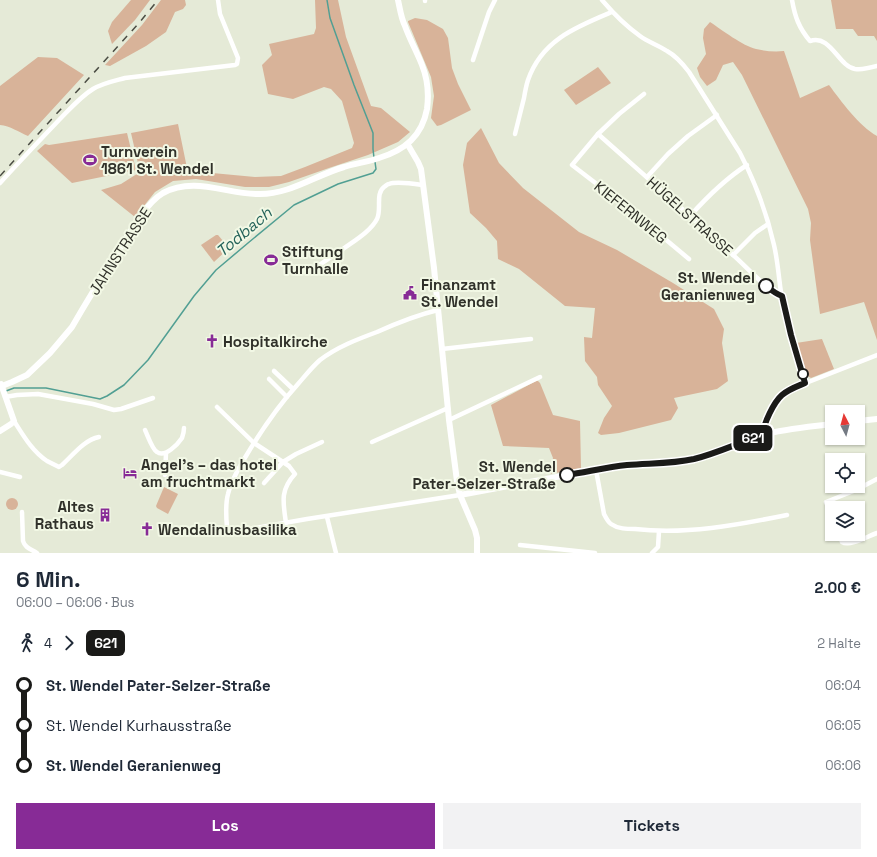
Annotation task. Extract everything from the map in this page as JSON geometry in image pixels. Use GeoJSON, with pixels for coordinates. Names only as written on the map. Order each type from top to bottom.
{"type":"FeatureCollection","features":[{"type":"Feature","properties":{"kind":"street"},"geometry":{"type":"LineString","coordinates":[[0,184],[79,99],[101,85],[125,78],[237,64],[238,58],[220,14],[218,0]]}},
{"type":"Feature","properties":{"kind":"street"},"geometry":{"type":"LineString","coordinates":[[398,0],[405,27],[423,66],[427,80],[429,96],[423,126],[408,145],[421,169],[434,268],[449,420],[457,481],[460,495],[475,530],[477,538],[477,553]]}},
{"type":"Feature","properties":{"kind":"street"},"geometry":{"type":"LineString","coordinates":[[473,60],[489,12],[495,0]]}},
{"type":"Feature","properties":{"kind":"street"},"geometry":{"type":"LineString","coordinates":[[602,0],[629,28],[642,37],[667,50],[679,60],[689,72],[717,115],[747,165],[768,224],[774,246],[782,296],[791,335],[805,383]]}},
{"type":"Feature","properties":{"kind":"street"},"geometry":{"type":"LineString","coordinates":[[792,0],[798,23],[802,32],[810,41],[822,41],[827,44],[847,65],[855,69],[867,69],[877,66]]}},
{"type":"Feature","properties":{"kind":"street"},"geometry":{"type":"LineString","coordinates":[[515,134],[528,81],[537,61],[546,50],[560,38],[576,28],[612,12]]}},
{"type":"Feature","properties":{"kind":"street"},"geometry":{"type":"LineString","coordinates":[[598,134],[619,114],[644,94]]}},
{"type":"Feature","properties":{"kind":"street"},"geometry":{"type":"LineString","coordinates":[[647,177],[668,154],[688,136],[717,115]]}},
{"type":"Feature","properties":{"kind":"street","name":"KIEFERNWEG"},"geometry":{"type":"LineString","coordinates":[[598,134],[572,165],[628,208],[689,259]]}},
{"type":"Feature","properties":{"kind":"street","name":"HÜGELSTRASSE"},"geometry":{"type":"LineString","coordinates":[[598,134],[766,286],[773,292],[782,296]]}},
{"type":"Feature","properties":{"kind":"street","name":"JAHNSTRASSE"},"geometry":{"type":"LineString","coordinates":[[3,390],[12,382],[27,375],[72,327],[130,231],[152,202],[162,194],[173,188],[199,185],[246,194],[275,193],[345,166],[380,158],[408,145]]}},
{"type":"Feature","properties":{"kind":"street"},"geometry":{"type":"LineString","coordinates":[[690,216],[728,178],[747,165]]}},
{"type":"Feature","properties":{"kind":"street"},"geometry":{"type":"LineString","coordinates":[[308,273],[362,235],[372,226],[380,209],[380,192],[383,188],[389,184],[423,184]]}},
{"type":"Feature","properties":{"kind":"street"},"geometry":{"type":"LineString","coordinates":[[733,255],[755,233],[768,224]]}},
{"type":"Feature","properties":{"kind":"street"},"geometry":{"type":"LineString","coordinates":[[438,310],[365,336],[321,359],[310,370],[293,389],[254,443],[230,486],[227,500],[226,518],[228,530],[250,529],[326,517],[627,465],[659,464],[694,459],[763,435],[779,431],[825,425]]}},
{"type":"Feature","properties":{"kind":"street"},"geometry":{"type":"LineString","coordinates":[[442,349],[531,339]]}},
{"type":"Feature","properties":{"kind":"street"},"geometry":{"type":"LineString","coordinates":[[763,435],[766,422],[782,394],[805,383],[877,356]]}},
{"type":"Feature","properties":{"kind":"street"},"geometry":{"type":"LineString","coordinates":[[274,371],[293,389]]}},
{"type":"Feature","properties":{"kind":"street"},"geometry":{"type":"LineString","coordinates":[[449,420],[540,377]]}},
{"type":"Feature","properties":{"kind":"street"},"geometry":{"type":"LineString","coordinates":[[269,379],[287,397]]}},
{"type":"Feature","properties":{"kind":"street"},"geometry":{"type":"LineString","coordinates":[[99,437],[90,440],[59,467],[47,461],[38,454],[24,437],[14,420],[3,390],[38,394],[93,404],[114,410],[153,398]]}},
{"type":"Feature","properties":{"kind":"street"},"geometry":{"type":"LineString","coordinates":[[216,407],[254,443],[289,466],[295,474],[284,492],[286,523]]}},
{"type":"Feature","properties":{"kind":"street"},"geometry":{"type":"LineString","coordinates":[[372,442],[448,408]]}},
{"type":"Feature","properties":{"kind":"street"},"geometry":{"type":"LineString","coordinates":[[865,420],[877,419]]}},
{"type":"Feature","properties":{"kind":"street"},"geometry":{"type":"LineString","coordinates":[[0,431],[11,424],[14,420]]}},
{"type":"Feature","properties":{"kind":"street"},"geometry":{"type":"LineString","coordinates":[[145,430],[154,450],[161,454],[166,453],[181,439],[184,428]]}},
{"type":"Feature","properties":{"kind":"street"},"geometry":{"type":"LineString","coordinates":[[264,483],[283,462],[322,442]]}},
{"type":"Feature","properties":{"kind":"street"},"geometry":{"type":"LineString","coordinates":[[165,475],[166,453]]}},
{"type":"Feature","properties":{"kind":"street"},"geometry":{"type":"LineString","coordinates":[[596,470],[604,514],[607,520],[617,527],[659,531],[710,528],[787,515]]}},
{"type":"Feature","properties":{"kind":"street"},"geometry":{"type":"LineString","coordinates":[[0,472],[20,476]]}},
{"type":"Feature","properties":{"kind":"street"},"geometry":{"type":"LineString","coordinates":[[828,501],[856,490],[877,479]]}},
{"type":"Feature","properties":{"kind":"street"},"geometry":{"type":"LineString","coordinates":[[22,512],[24,545],[37,553]]}},
{"type":"Feature","properties":{"kind":"street"},"geometry":{"type":"LineString","coordinates":[[326,517],[336,553]]}},
{"type":"Feature","properties":{"kind":"street"},"geometry":{"type":"LineString","coordinates":[[652,553],[658,547],[659,531]]}},
{"type":"Feature","properties":{"kind":"street"},"geometry":{"type":"LineString","coordinates":[[865,538],[877,533]]}},
{"type":"Feature","properties":{"kind":"street"},"geometry":{"type":"LineString","coordinates":[[842,541],[845,544],[857,541]]}},
{"type":"Feature","properties":{"kind":"street"},"geometry":{"type":"LineString","coordinates":[[520,545],[595,553]]}},
{"type":"Feature","properties":{"kind":"shaded area"},"geometry":{"type":"Polygon","coordinates":[[[131,0],[150,0],[135,20],[112,44],[108,31],[112,22],[131,0]]]}},
{"type":"Feature","properties":{"kind":"shaded area"},"geometry":{"type":"Polygon","coordinates":[[[161,0],[185,0],[186,5],[183,9],[175,12],[166,32],[146,46],[110,66],[105,65],[142,25],[161,0]]]}},
{"type":"Feature","properties":{"kind":"shaded area"},"geometry":{"type":"Polygon","coordinates":[[[315,0],[338,0],[346,37],[371,106],[381,108],[410,132],[398,142],[368,155],[289,182],[269,187],[245,187],[196,179],[173,181],[155,192],[135,217],[101,190],[121,184],[140,172],[131,133],[178,124],[187,168],[191,171],[255,177],[281,176],[352,148],[354,143],[342,101],[331,89],[324,87],[293,99],[268,94],[262,65],[272,55],[269,44],[314,34],[316,28],[315,0]]]}},
{"type":"Feature","properties":{"kind":"shaded area"},"geometry":{"type":"Polygon","coordinates":[[[831,0],[877,0],[877,41],[874,36],[858,36],[853,29],[836,29],[831,0]]]}},
{"type":"Feature","properties":{"kind":"shaded area"},"geometry":{"type":"Polygon","coordinates":[[[415,18],[427,20],[443,29],[448,38],[452,68],[471,110],[437,126],[431,118],[434,96],[431,77],[408,22],[415,18]]]}},
{"type":"Feature","properties":{"kind":"shaded area"},"geometry":{"type":"Polygon","coordinates":[[[710,22],[745,45],[766,51],[784,51],[800,98],[829,85],[857,120],[870,132],[877,136],[877,340],[864,302],[820,314],[810,240],[811,223],[808,209],[742,75],[733,62],[723,65],[716,80],[707,86],[700,77],[697,68],[706,54],[703,38],[704,29],[710,22]]]}},
{"type":"Feature","properties":{"kind":"shaded area"},"geometry":{"type":"Polygon","coordinates":[[[38,57],[57,58],[84,75],[28,136],[11,128],[0,125],[0,86],[38,57]]]}},
{"type":"Feature","properties":{"kind":"shaded area"},"geometry":{"type":"Polygon","coordinates":[[[598,67],[611,83],[576,105],[564,90],[598,67]]]}},
{"type":"Feature","properties":{"kind":"shaded area"},"geometry":{"type":"Polygon","coordinates":[[[481,128],[499,163],[523,188],[579,232],[617,250],[714,309],[724,329],[722,343],[728,381],[717,389],[674,398],[678,408],[671,420],[619,433],[601,435],[598,433],[604,418],[612,406],[598,385],[597,377],[585,361],[584,337],[592,338],[595,308],[565,306],[519,269],[498,259],[497,241],[470,213],[463,165],[467,143],[481,128]]]}},
{"type":"Feature","properties":{"kind":"shaded area","name":"Turnverein 1861 St. Wendel"},"geometry":{"type":"Polygon","coordinates":[[[127,133],[136,170],[72,183],[37,151],[45,144],[49,145],[127,133]]]}},
{"type":"Feature","properties":{"kind":"shaded area"},"geometry":{"type":"Polygon","coordinates":[[[218,235],[229,248],[214,262],[201,245],[218,235]]]}},
{"type":"Feature","properties":{"kind":"shaded area"},"geometry":{"type":"Polygon","coordinates":[[[822,339],[834,369],[811,378],[806,375],[796,343],[822,339]]]}},
{"type":"Feature","properties":{"kind":"shaded area"},"geometry":{"type":"Polygon","coordinates":[[[536,381],[540,383],[553,415],[580,421],[581,468],[551,474],[550,468],[553,458],[549,448],[503,446],[491,405],[536,381]]]}},
{"type":"Feature","properties":{"kind":"shaded area"},"geometry":{"type":"Polygon","coordinates":[[[164,487],[178,494],[168,514],[156,506],[164,487]]]}},
{"type":"Feature","properties":{"kind":"shaded area"},"geometry":{"type":"Polygon","coordinates":[[[10,498],[14,498],[18,504],[14,510],[10,510],[6,506],[6,502],[10,498]]]}},
{"type":"Feature","properties":{"kind":"waterway","name":"Todbach"},"geometry":{"type":"LineString","coordinates":[[327,0],[330,18],[373,133],[374,158]]}},
{"type":"Feature","properties":{"kind":"waterway","name":"Todbach"},"geometry":{"type":"LineString","coordinates":[[6,391],[14,388],[46,388],[100,399],[107,396],[124,385],[148,360],[194,296],[216,270],[294,205],[338,184],[373,173],[376,169],[375,162]]}},
{"type":"Feature","properties":{"kind":"railway"},"geometry":{"type":"LineString","coordinates":[[0,176],[139,23],[158,0]]}},
{"type":"Feature","properties":{"kind":"bus line","name":"621"},"geometry":{"type":"LineString","coordinates":[[567,475],[610,467],[659,464],[694,459],[763,435],[766,422],[782,394],[805,383],[791,335],[782,296],[773,292],[766,286]]}},
{"type":"Feature","properties":{"kind":"place","name":"Turnverein 1861 St. Wendel"},"geometry":{"type":"Point","coordinates":[90,160]}},
{"type":"Feature","properties":{"kind":"place","name":"Stiftung Turnhalle"},"geometry":{"type":"Point","coordinates":[271,260]}},
{"type":"Feature","properties":{"kind":"place","name":"St. Wendel Geranienweg"},"geometry":{"type":"Point","coordinates":[766,286]}},
{"type":"Feature","properties":{"kind":"place","name":"Finanzamt St. Wendel"},"geometry":{"type":"Point","coordinates":[410,293]}},
{"type":"Feature","properties":{"kind":"place","name":"Hospitalkirche"},"geometry":{"type":"Point","coordinates":[212,341]}},
{"type":"Feature","properties":{"kind":"place","name":"Angel’s – das hotel am fruchtmarkt"},"geometry":{"type":"Point","coordinates":[130,473]}},
{"type":"Feature","properties":{"kind":"place","name":"St. Wendel Pater-Selzer-Straße"},"geometry":{"type":"Point","coordinates":[567,475]}},
{"type":"Feature","properties":{"kind":"place","name":"Altes Rathaus"},"geometry":{"type":"Point","coordinates":[105,515]}},
{"type":"Feature","properties":{"kind":"place","name":"Wendalinusbasilika"},"geometry":{"type":"Point","coordinates":[147,529]}}]}
